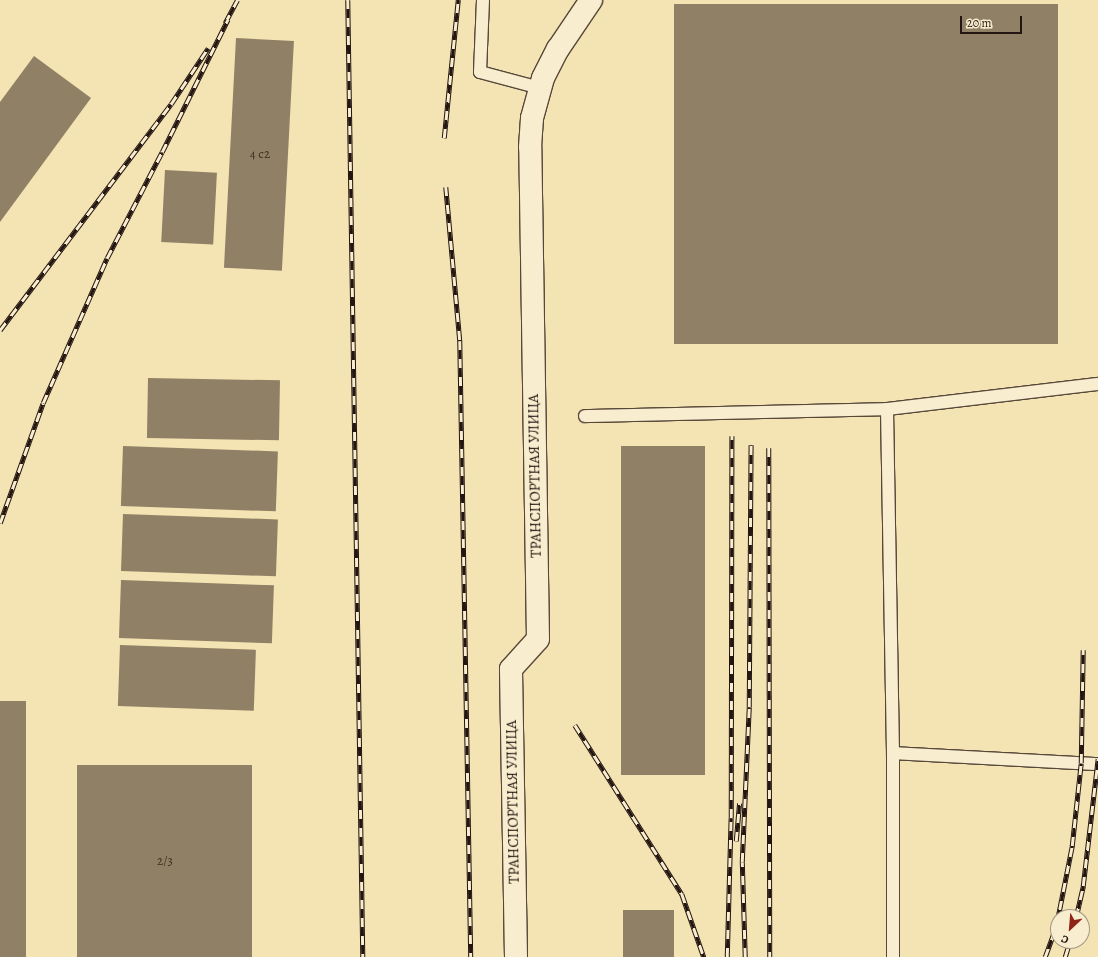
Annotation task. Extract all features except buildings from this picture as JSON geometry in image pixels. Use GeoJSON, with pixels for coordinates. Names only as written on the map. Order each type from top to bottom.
{"type":"FeatureCollection","features":[{"type":"Feature","properties":{"kind":"street","name":"ТРАНСПОРТНАЯ УЛИЦА"},"geometry":{"type":"LineString","coordinates":[[516,957],[511,669],[538,639],[530,147],[532,118],[540,88],[558,49],[591,0]]}},
{"type":"Feature","properties":{"kind":"lane"},"geometry":{"type":"LineString","coordinates":[[483,0],[480,72],[540,88]]}},
{"type":"Feature","properties":{"kind":"lane"},"geometry":{"type":"LineString","coordinates":[[585,416],[887,409],[1098,384]]}},
{"type":"Feature","properties":{"kind":"lane"},"geometry":{"type":"LineString","coordinates":[[887,409],[893,754],[893,957]]}},
{"type":"Feature","properties":{"kind":"lane"},"geometry":{"type":"LineString","coordinates":[[893,754],[1098,764]]}},
{"type":"Feature","properties":{"kind":"railway"},"geometry":{"type":"LineString","coordinates":[[225,23],[237,0]]}},
{"type":"Feature","properties":{"kind":"railway"},"geometry":{"type":"LineString","coordinates":[[348,0],[363,957]]}},
{"type":"Feature","properties":{"kind":"railway"},"geometry":{"type":"LineString","coordinates":[[444,138],[458,0]]}},
{"type":"Feature","properties":{"kind":"railway"},"geometry":{"type":"LineString","coordinates":[[0,523],[43,403],[107,258],[228,19]]}},
{"type":"Feature","properties":{"kind":"railway"},"geometry":{"type":"LineString","coordinates":[[0,330],[171,104],[208,48]]}},
{"type":"Feature","properties":{"kind":"railway"},"geometry":{"type":"LineString","coordinates":[[446,187],[460,341],[471,957]]}},
{"type":"Feature","properties":{"kind":"railway"},"geometry":{"type":"LineString","coordinates":[[727,957],[731,818],[732,436]]}},
{"type":"Feature","properties":{"kind":"railway"},"geometry":{"type":"LineString","coordinates":[[745,957],[742,862],[749,707],[751,445]]}},
{"type":"Feature","properties":{"kind":"railway"},"geometry":{"type":"LineString","coordinates":[[769,448],[770,957]]}},
{"type":"Feature","properties":{"kind":"railway"},"geometry":{"type":"LineString","coordinates":[[1045,957],[1056,927],[1072,846],[1081,763],[1083,650]]}},
{"type":"Feature","properties":{"kind":"railway"},"geometry":{"type":"LineString","coordinates":[[575,725],[682,894],[704,957]]}},
{"type":"Feature","properties":{"kind":"railway"},"geometry":{"type":"LineString","coordinates":[[1078,909],[1083,886],[1098,759]]}},
{"type":"Feature","properties":{"kind":"railway"},"geometry":{"type":"LineString","coordinates":[[736,841],[739,803]]}},
{"type":"Feature","properties":{"kind":"railway"},"geometry":{"type":"LineString","coordinates":[[1065,957],[1068,949]]}}]}
